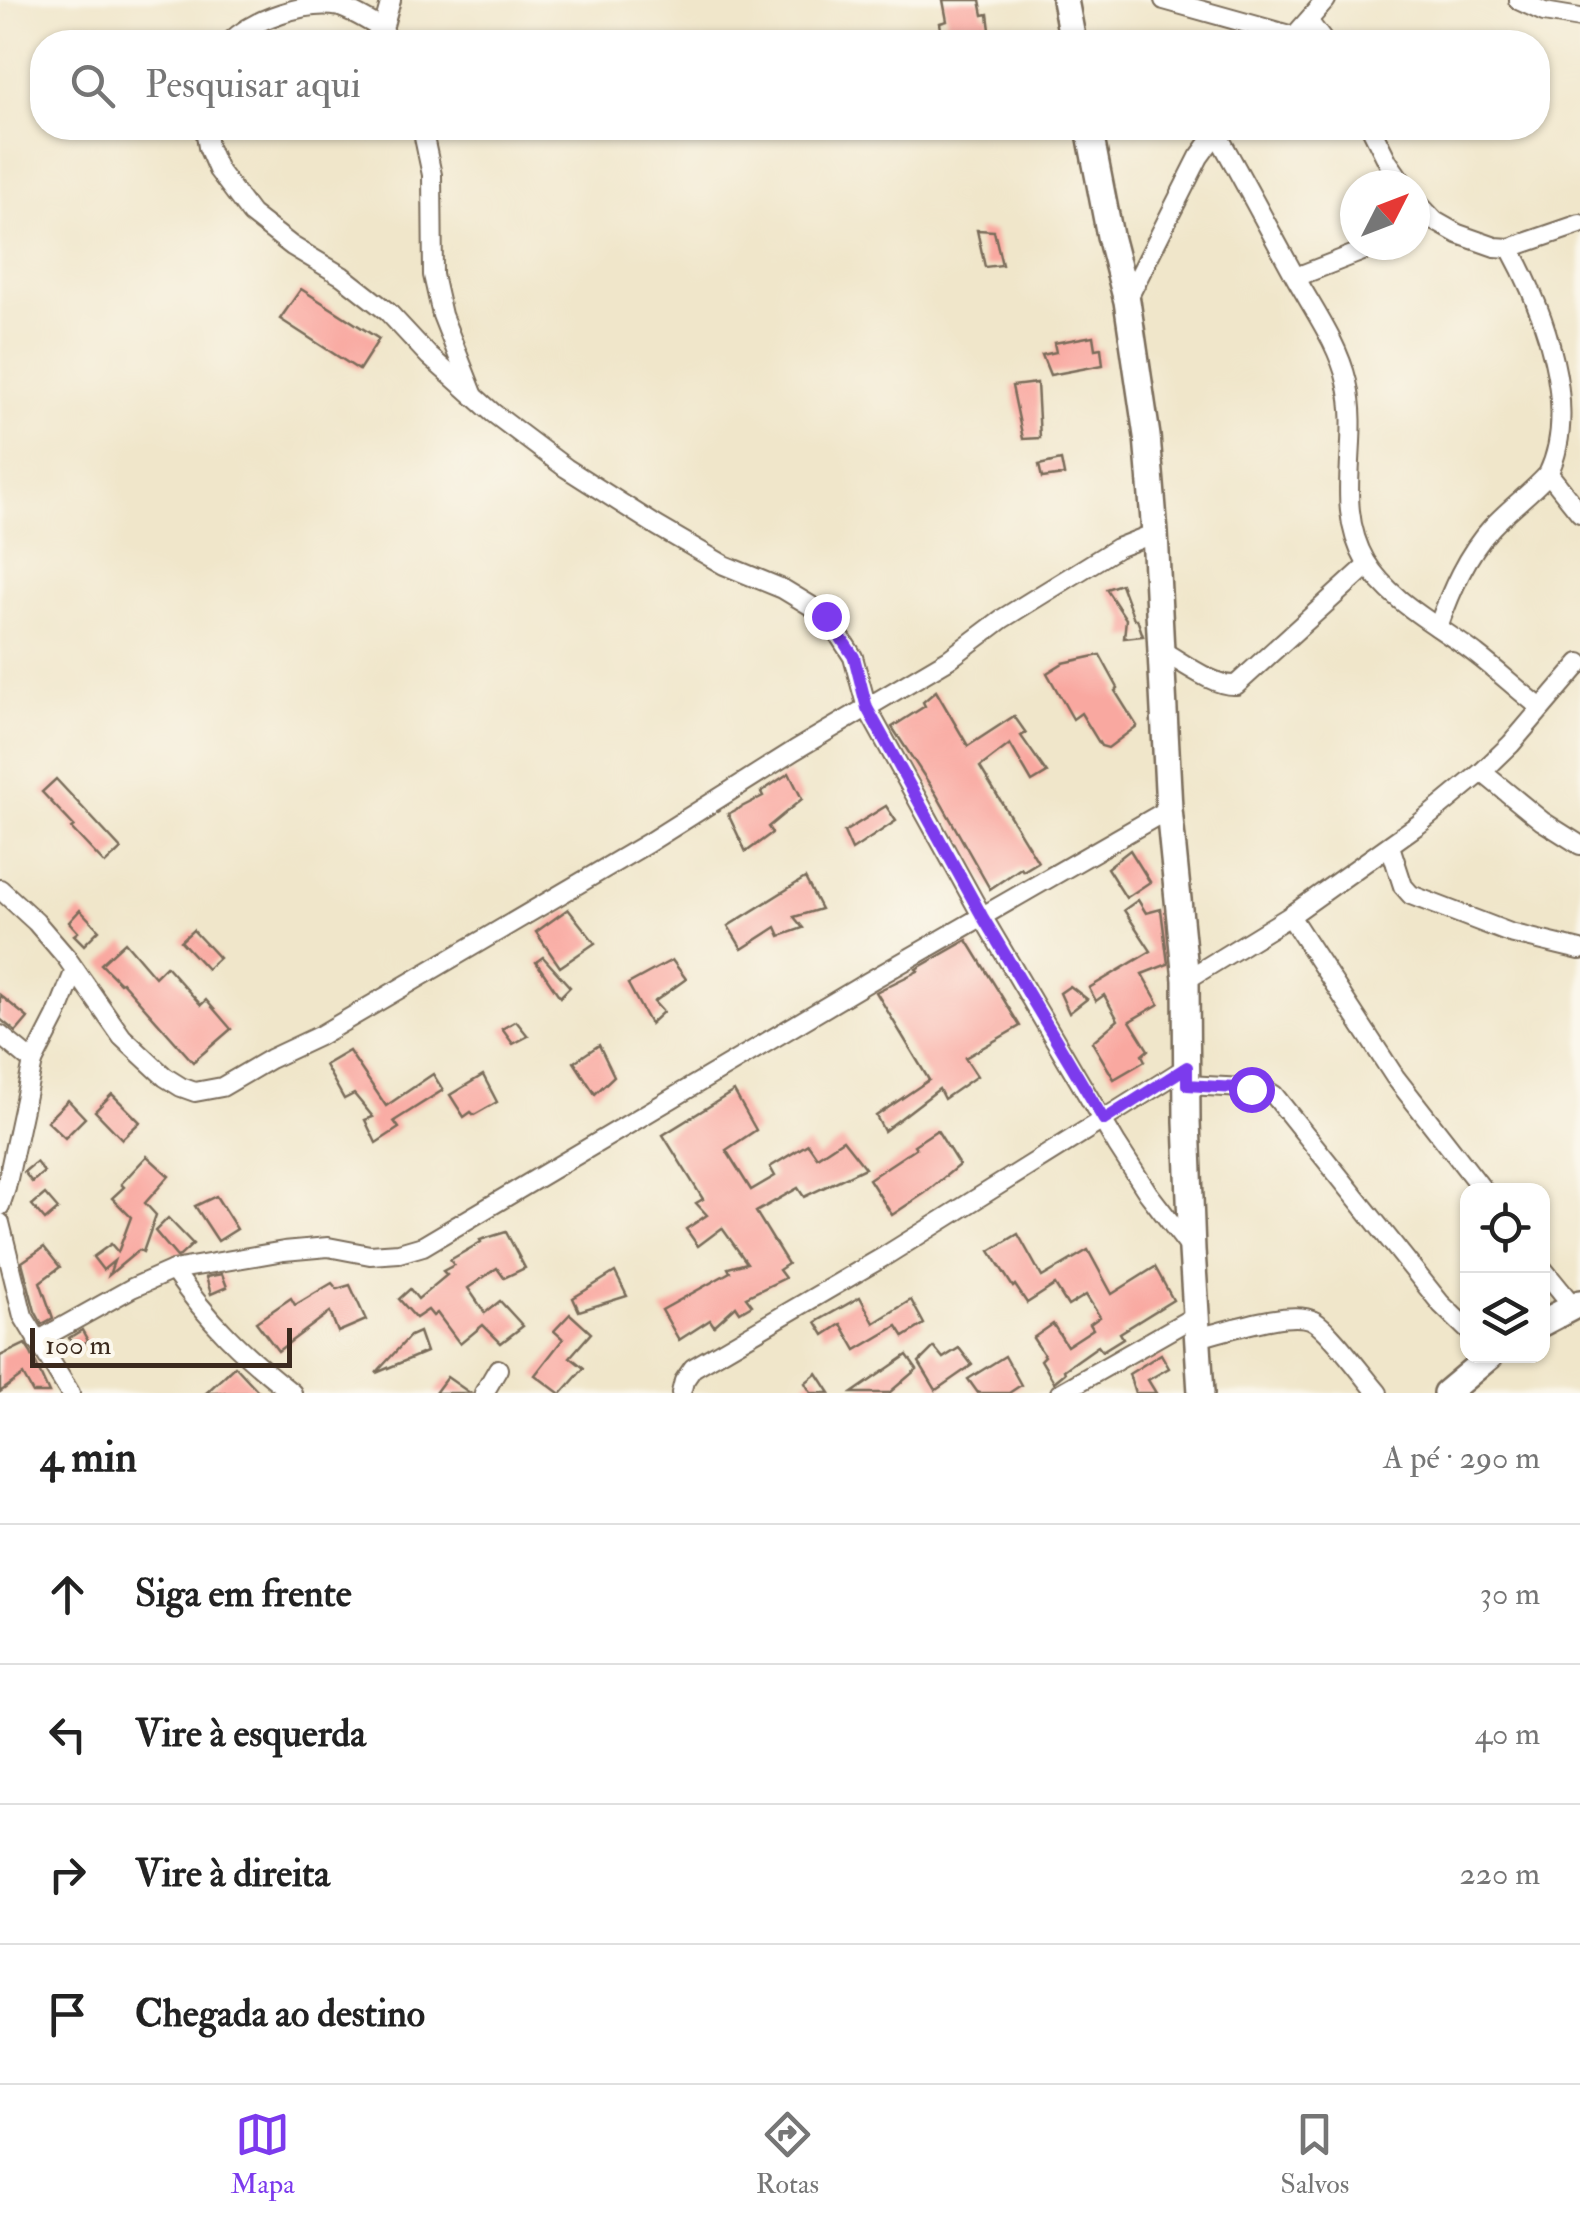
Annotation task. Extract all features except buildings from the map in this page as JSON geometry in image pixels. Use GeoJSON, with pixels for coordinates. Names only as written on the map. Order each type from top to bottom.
{"type":"FeatureCollection","features":[{"type":"Feature","properties":{"kind":"street"},"geometry":{"type":"LineString","coordinates":[[387,30],[391,0]]}},
{"type":"Feature","properties":{"kind":"street"},"geometry":{"type":"LineString","coordinates":[[1064,0],[1070,30]]}},
{"type":"Feature","properties":{"kind":"street"},"geometry":{"type":"LineString","coordinates":[[1164,0],[1259,30]]}},
{"type":"Feature","properties":{"kind":"street"},"geometry":{"type":"LineString","coordinates":[[1301,30],[1326,0]]}},
{"type":"Feature","properties":{"kind":"street"},"geometry":{"type":"LineString","coordinates":[[1518,0],[1544,12],[1580,18]]}},
{"type":"Feature","properties":{"kind":"street"},"geometry":{"type":"LineString","coordinates":[[245,30],[309,4],[338,6],[376,30]]}},
{"type":"Feature","properties":{"kind":"street"},"geometry":{"type":"LineString","coordinates":[[1309,22],[1315,30]]}},
{"type":"Feature","properties":{"kind":"street"},"geometry":{"type":"LineString","coordinates":[[207,140],[218,170],[251,214],[388,312],[474,397],[566,468],[724,565],[783,589],[826,616],[854,657],[867,708],[982,916],[1148,1193],[1192,1250]]}},
{"type":"Feature","properties":{"kind":"street"},"geometry":{"type":"LineString","coordinates":[[425,140],[432,175],[433,274],[442,314],[474,397]]}},
{"type":"Feature","properties":{"kind":"street"},"geometry":{"type":"LineString","coordinates":[[1091,140],[1126,301],[1147,436],[1169,809],[1186,980],[1192,1250],[1201,1393]]}},
{"type":"Feature","properties":{"kind":"street"},"geometry":{"type":"LineString","coordinates":[[1126,301],[1211,140]]}},
{"type":"Feature","properties":{"kind":"street"},"geometry":{"type":"LineString","coordinates":[[1223,140],[1321,322],[1347,380],[1348,497],[1353,532],[1368,565],[1386,586],[1541,708]]}},
{"type":"Feature","properties":{"kind":"street"},"geometry":{"type":"LineString","coordinates":[[1376,140],[1394,170]]}},
{"type":"Feature","properties":{"kind":"street"},"geometry":{"type":"LineString","coordinates":[[1430,216],[1478,242],[1510,248],[1580,224]]}},
{"type":"Feature","properties":{"kind":"street"},"geometry":{"type":"LineString","coordinates":[[1430,224],[1435,222]]}},
{"type":"Feature","properties":{"kind":"street"},"geometry":{"type":"LineString","coordinates":[[1438,627],[1475,547],[1492,526],[1549,474],[1568,439],[1574,415],[1575,391],[1561,353],[1510,248]]}},
{"type":"Feature","properties":{"kind":"street"},"geometry":{"type":"LineString","coordinates":[[1296,277],[1340,260]]}},
{"type":"Feature","properties":{"kind":"street"},"geometry":{"type":"LineString","coordinates":[[1549,474],[1580,513]]}},
{"type":"Feature","properties":{"kind":"street"},"geometry":{"type":"LineString","coordinates":[[0,889],[36,922],[122,1036],[165,1077],[195,1092],[222,1087],[319,1036],[648,843],[949,659],[1002,619],[1116,548],[1155,533]]}},
{"type":"Feature","properties":{"kind":"street"},"geometry":{"type":"LineString","coordinates":[[1162,652],[1226,686],[1236,685],[1368,565]]}},
{"type":"Feature","properties":{"kind":"street"},"geometry":{"type":"LineString","coordinates":[[1186,980],[1290,916],[1390,846],[1482,772],[1541,708],[1573,684],[1580,663]]}},
{"type":"Feature","properties":{"kind":"street"},"geometry":{"type":"LineString","coordinates":[[1482,772],[1542,821],[1580,845]]}},
{"type":"Feature","properties":{"kind":"street"},"geometry":{"type":"LineString","coordinates":[[36,1341],[173,1270],[284,1251],[328,1248],[370,1255],[422,1246],[1169,809]]}},
{"type":"Feature","properties":{"kind":"street"},"geometry":{"type":"LineString","coordinates":[[1390,846],[1402,886],[1410,895],[1510,933],[1580,950]]}},
{"type":"Feature","properties":{"kind":"street"},"geometry":{"type":"LineString","coordinates":[[1290,916],[1395,1077],[1478,1183]]}},
{"type":"Feature","properties":{"kind":"street"},"geometry":{"type":"LineString","coordinates":[[0,1206],[33,1062],[75,970]]}},
{"type":"Feature","properties":{"kind":"street"},"geometry":{"type":"LineString","coordinates":[[0,1035],[33,1062]]}},
{"type":"Feature","properties":{"kind":"street"},"geometry":{"type":"LineString","coordinates":[[681,1393],[684,1380],[694,1368],[870,1266],[1104,1120],[1187,1076],[1264,1089],[1274,1095],[1441,1304],[1460,1322]]}},
{"type":"Feature","properties":{"kind":"street"},"geometry":{"type":"LineString","coordinates":[[0,1223],[23,1316],[70,1393]]}},
{"type":"Feature","properties":{"kind":"street"},"geometry":{"type":"LineString","coordinates":[[173,1270],[198,1307],[224,1335],[292,1393]]}},
{"type":"Feature","properties":{"kind":"street"},"geometry":{"type":"LineString","coordinates":[[1547,1273],[1576,1304],[1550,1319]]}},
{"type":"Feature","properties":{"kind":"street"},"geometry":{"type":"LineString","coordinates":[[1060,1393],[1196,1327],[1287,1317],[1312,1319],[1323,1328],[1378,1393]]}},
{"type":"Feature","properties":{"kind":"street"},"geometry":{"type":"LineString","coordinates":[[1446,1393],[1482,1363]]}},
{"type":"Feature","properties":{"kind":"street"},"geometry":{"type":"LineString","coordinates":[[484,1393],[498,1369]]}},
{"type":"Feature","properties":{"kind":"route"},"geometry":{"type":"LineString","coordinates":[[826,616],[854,657],[867,708],[982,916],[1104,1120],[1187,1067],[1187,1085],[1251,1089]]}}]}
